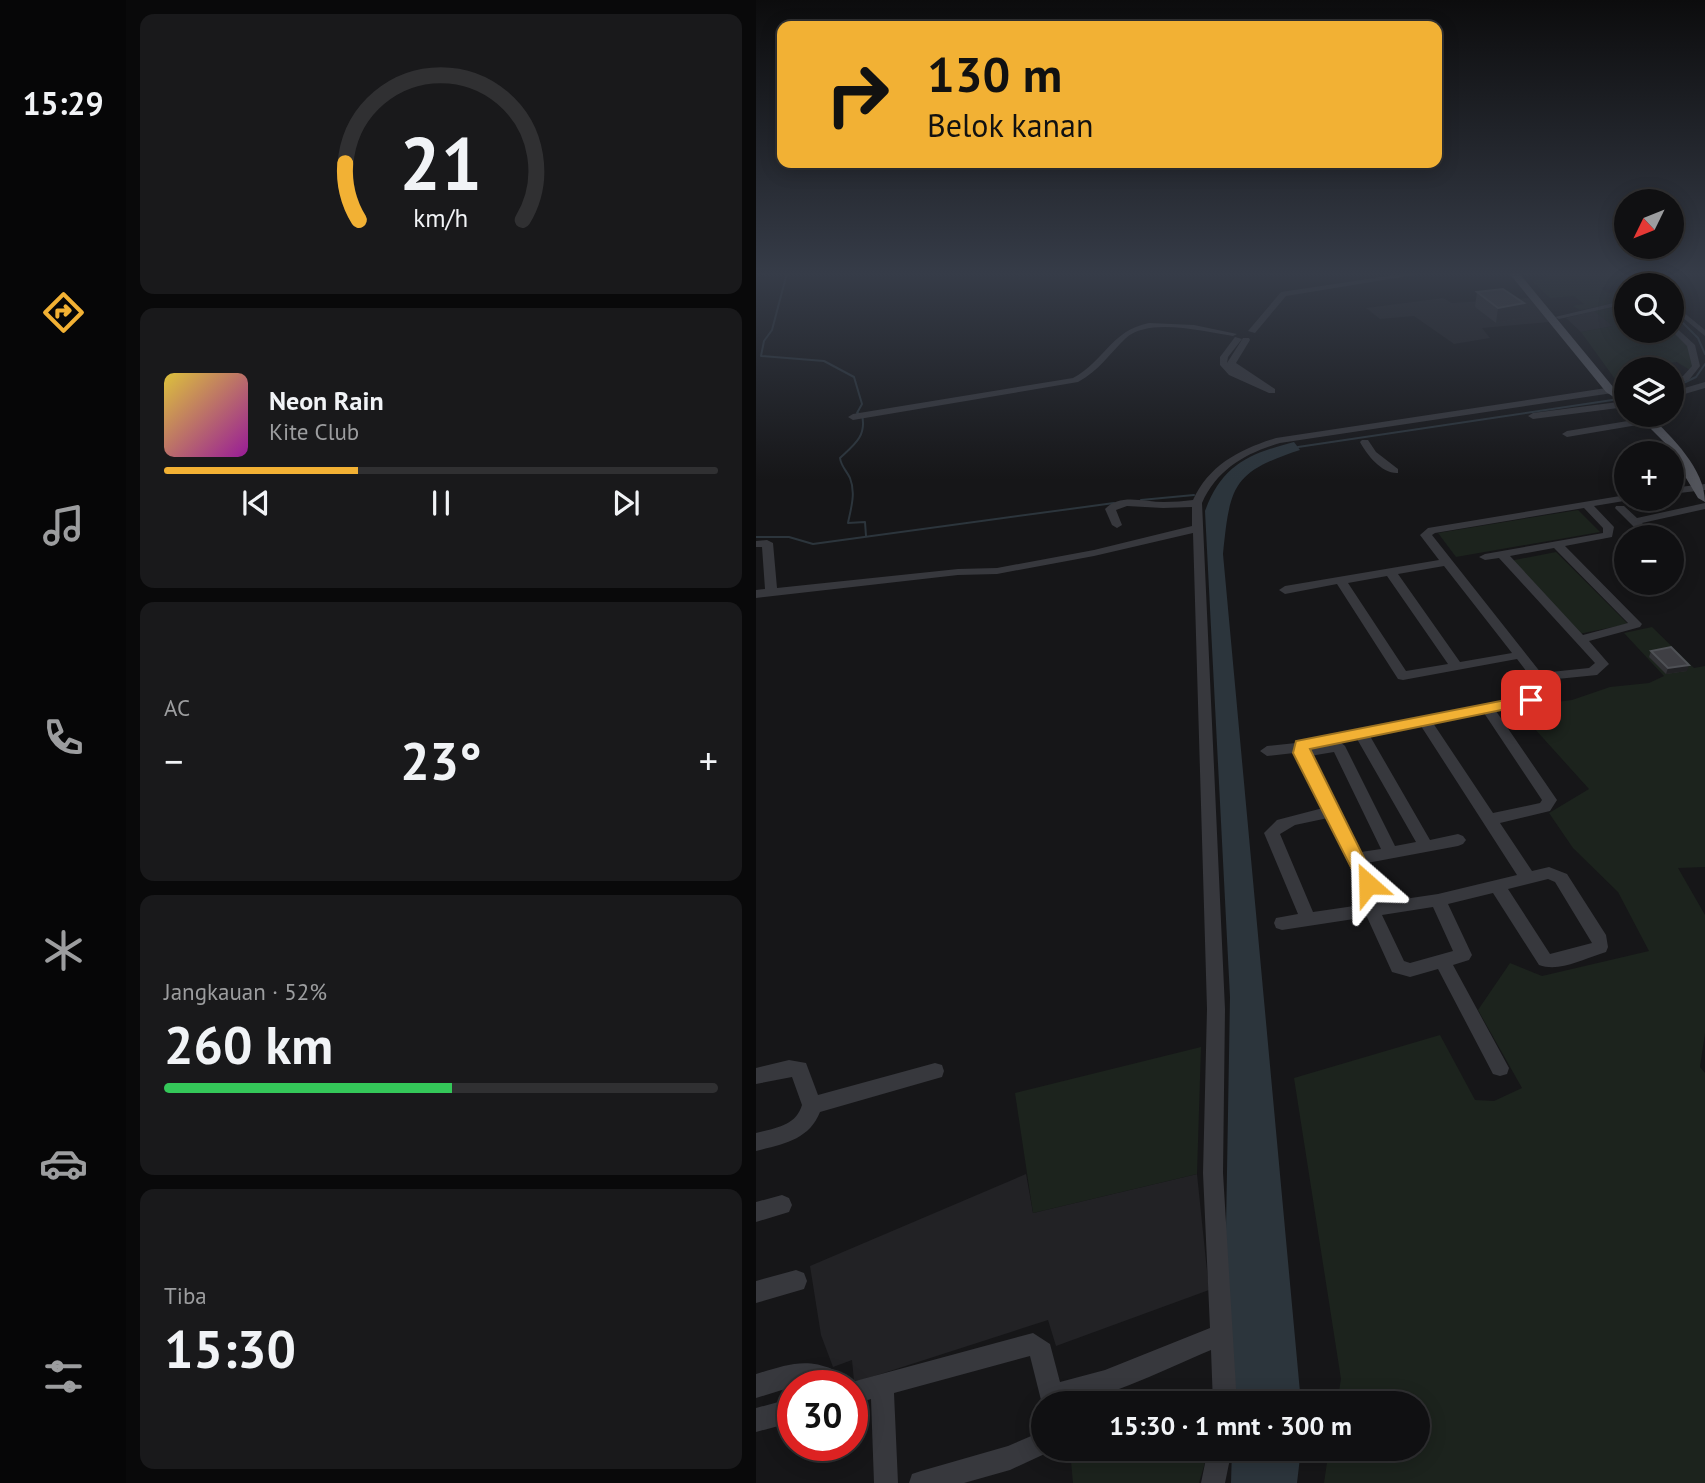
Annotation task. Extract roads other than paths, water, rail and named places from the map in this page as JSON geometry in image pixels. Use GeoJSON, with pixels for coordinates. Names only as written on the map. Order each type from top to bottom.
{"type":"FeatureCollection","features":[{"type":"Feature","properties":{"kind":"main road"},"geometry":{"type":"LineString","coordinates":[[1575,342],[1614,387]]}},
{"type":"Feature","properties":{"kind":"main road"},"geometry":{"type":"LineString","coordinates":[[1579,342],[1614,386]]}},
{"type":"Feature","properties":{"kind":"main road"},"geometry":{"type":"LineString","coordinates":[[1659,427],[1703,488]]}},
{"type":"Feature","properties":{"kind":"street"},"geometry":{"type":"LineString","coordinates":[[853,417],[1075,380],[1086,374],[1118,342]]}},
{"type":"Feature","properties":{"kind":"street"},"geometry":{"type":"LineString","coordinates":[[1237,342],[1224,357],[1223,363],[1232,373],[1272,391],[1231,364],[1240,342]]}},
{"type":"Feature","properties":{"kind":"street"},"geometry":{"type":"LineString","coordinates":[[1684,378],[1696,366],[1688,342]]}},
{"type":"Feature","properties":{"kind":"street"},"geometry":{"type":"LineString","coordinates":[[1684,391],[1705,385]]}},
{"type":"Feature","properties":{"kind":"street"},"geometry":{"type":"LineString","coordinates":[[1224,1391],[1213,1173],[1216,1009],[1197,503],[1204,488],[1228,463],[1268,443],[1614,396]]}},
{"type":"Feature","properties":{"kind":"street"},"geometry":{"type":"LineString","coordinates":[[1533,416],[1614,397]]}},
{"type":"Feature","properties":{"kind":"street"},"geometry":{"type":"LineString","coordinates":[[1567,435],[1614,425]]}},
{"type":"Feature","properties":{"kind":"street"},"geometry":{"type":"LineString","coordinates":[[1365,442],[1372,454],[1394,471]]}},
{"type":"Feature","properties":{"kind":"street"},"geometry":{"type":"LineString","coordinates":[[1684,490],[1703,488]]}},
{"type":"Feature","properties":{"kind":"street"},"geometry":{"type":"LineString","coordinates":[[1117,525],[1110,509],[1117,504],[1144,501],[1159,506],[1197,503]]}},
{"type":"Feature","properties":{"kind":"street"},"geometry":{"type":"LineString","coordinates":[[1267,751],[1338,746],[1364,736],[1425,721],[1552,695],[1426,535],[1432,530],[1586,504],[1614,503]]}},
{"type":"Feature","properties":{"kind":"street"},"geometry":{"type":"LineString","coordinates":[[1485,557],[1610,533],[1609,527],[1586,504]]}},
{"type":"Feature","properties":{"kind":"street"},"geometry":{"type":"LineString","coordinates":[[1634,522],[1705,506]]}},
{"type":"Feature","properties":{"kind":"street"},"geometry":{"type":"LineString","coordinates":[[1628,511],[1637,525]]}},
{"type":"Feature","properties":{"kind":"street"},"geometry":{"type":"LineString","coordinates":[[756,594],[958,572],[991,572],[1094,553],[1199,528]]}},
{"type":"Feature","properties":{"kind":"street"},"geometry":{"type":"LineString","coordinates":[[756,544],[767,543],[772,593]]}},
{"type":"Feature","properties":{"kind":"street"},"geometry":{"type":"LineString","coordinates":[[1557,545],[1636,624],[1579,640]]}},
{"type":"Feature","properties":{"kind":"street"},"geometry":{"type":"LineString","coordinates":[[1502,554],[1579,640],[1602,661],[1600,668],[1538,677]]}},
{"type":"Feature","properties":{"kind":"street"},"geometry":{"type":"LineString","coordinates":[[1285,590],[1445,562]]}},
{"type":"Feature","properties":{"kind":"street"},"geometry":{"type":"LineString","coordinates":[[1390,571],[1456,666]]}},
{"type":"Feature","properties":{"kind":"street"},"geometry":{"type":"LineString","coordinates":[[1341,580],[1397,677],[1520,655]]}},
{"type":"Feature","properties":{"kind":"street"},"geometry":{"type":"LineString","coordinates":[[1488,709],[1550,800],[1545,807],[1488,820]]}},
{"type":"Feature","properties":{"kind":"street"},"geometry":{"type":"LineString","coordinates":[[1425,721],[1528,878]]}},
{"type":"Feature","properties":{"kind":"street"},"geometry":{"type":"LineString","coordinates":[[1301,750],[1309,741],[1364,736]]}},
{"type":"Feature","properties":{"kind":"street"},"geometry":{"type":"LineString","coordinates":[[1364,736],[1425,845]]}},
{"type":"Feature","properties":{"kind":"street"},"geometry":{"type":"LineString","coordinates":[[1338,746],[1391,853]]}},
{"type":"Feature","properties":{"kind":"street"},"geometry":{"type":"LineString","coordinates":[[1301,750],[1357,859],[1401,970],[1443,963],[1460,957],[1464,950],[1438,900]]}},
{"type":"Feature","properties":{"kind":"street"},"geometry":{"type":"LineString","coordinates":[[1308,919],[1272,833],[1285,822],[1331,812]]}},
{"type":"Feature","properties":{"kind":"street"},"geometry":{"type":"LineString","coordinates":[[1357,859],[1458,840]]}},
{"type":"Feature","properties":{"kind":"street"},"geometry":{"type":"LineString","coordinates":[[1282,923],[1438,900],[1549,873],[1561,878],[1600,940],[1600,947],[1555,961],[1545,960],[1497,886]]}},
{"type":"Feature","properties":{"kind":"street"},"geometry":{"type":"LineString","coordinates":[[1443,963],[1500,1068]]}},
{"type":"Feature","properties":{"kind":"street"},"geometry":{"type":"LineString","coordinates":[[756,1076],[789,1068],[799,1069],[812,1105],[810,1118],[802,1127],[756,1142]]}},
{"type":"Feature","properties":{"kind":"street"},"geometry":{"type":"LineString","coordinates":[[812,1105],[935,1071]]}},
{"type":"Feature","properties":{"kind":"street"},"geometry":{"type":"LineString","coordinates":[[756,1212],[782,1205]]}},
{"type":"Feature","properties":{"kind":"street"},"geometry":{"type":"LineString","coordinates":[[756,1292],[796,1281]]}},
{"type":"Feature","properties":{"kind":"street"},"geometry":{"type":"LineString","coordinates":[[1077,1391],[1220,1335]]}},
{"type":"Feature","properties":{"kind":"street"},"geometry":{"type":"LineString","coordinates":[[868,1390],[1028,1344],[1037,1345],[1042,1352],[1051,1391]]}},
{"type":"Feature","properties":{"kind":"street"},"geometry":{"type":"LineString","coordinates":[[756,1386],[777,1380]]}},
{"type":"Feature","properties":{"kind":"street"},"geometry":{"type":"LineString","coordinates":[[882,1386],[886,1483]]}},
{"type":"Feature","properties":{"kind":"street"},"geometry":{"type":"LineString","coordinates":[[756,1420],[777,1414]]}},
{"type":"Feature","properties":{"kind":"street"},"geometry":{"type":"LineString","coordinates":[[921,1483],[1010,1458],[1031,1448]]}},
{"type":"Feature","properties":{"kind":"street"},"geometry":{"type":"LineString","coordinates":[[1213,1483],[1218,1461]]}},
{"type":"Feature","properties":{"kind":"waterway"},"geometry":{"type":"LineString","coordinates":[[764,342],[761,356],[824,361],[854,377],[862,404],[857,413],[862,415],[863,429],[858,440],[840,458],[853,489],[848,523],[865,522],[866,536]]}},
{"type":"Feature","properties":{"kind":"waterway"},"geometry":{"type":"LineString","coordinates":[[1700,342],[1705,354]]}},
{"type":"Feature","properties":{"kind":"waterway"},"geometry":{"type":"LineString","coordinates":[[1684,383],[1696,377],[1705,364]]}},
{"type":"Feature","properties":{"kind":"waterway"},"geometry":{"type":"LineString","coordinates":[[1298,447],[1614,400]]}},
{"type":"Feature","properties":{"kind":"waterway"},"geometry":{"type":"LineString","coordinates":[[1141,500],[1194,495]]}},
{"type":"Feature","properties":{"kind":"waterway"},"geometry":{"type":"LineString","coordinates":[[756,537],[789,537],[813,544],[1114,503]]}}]}
